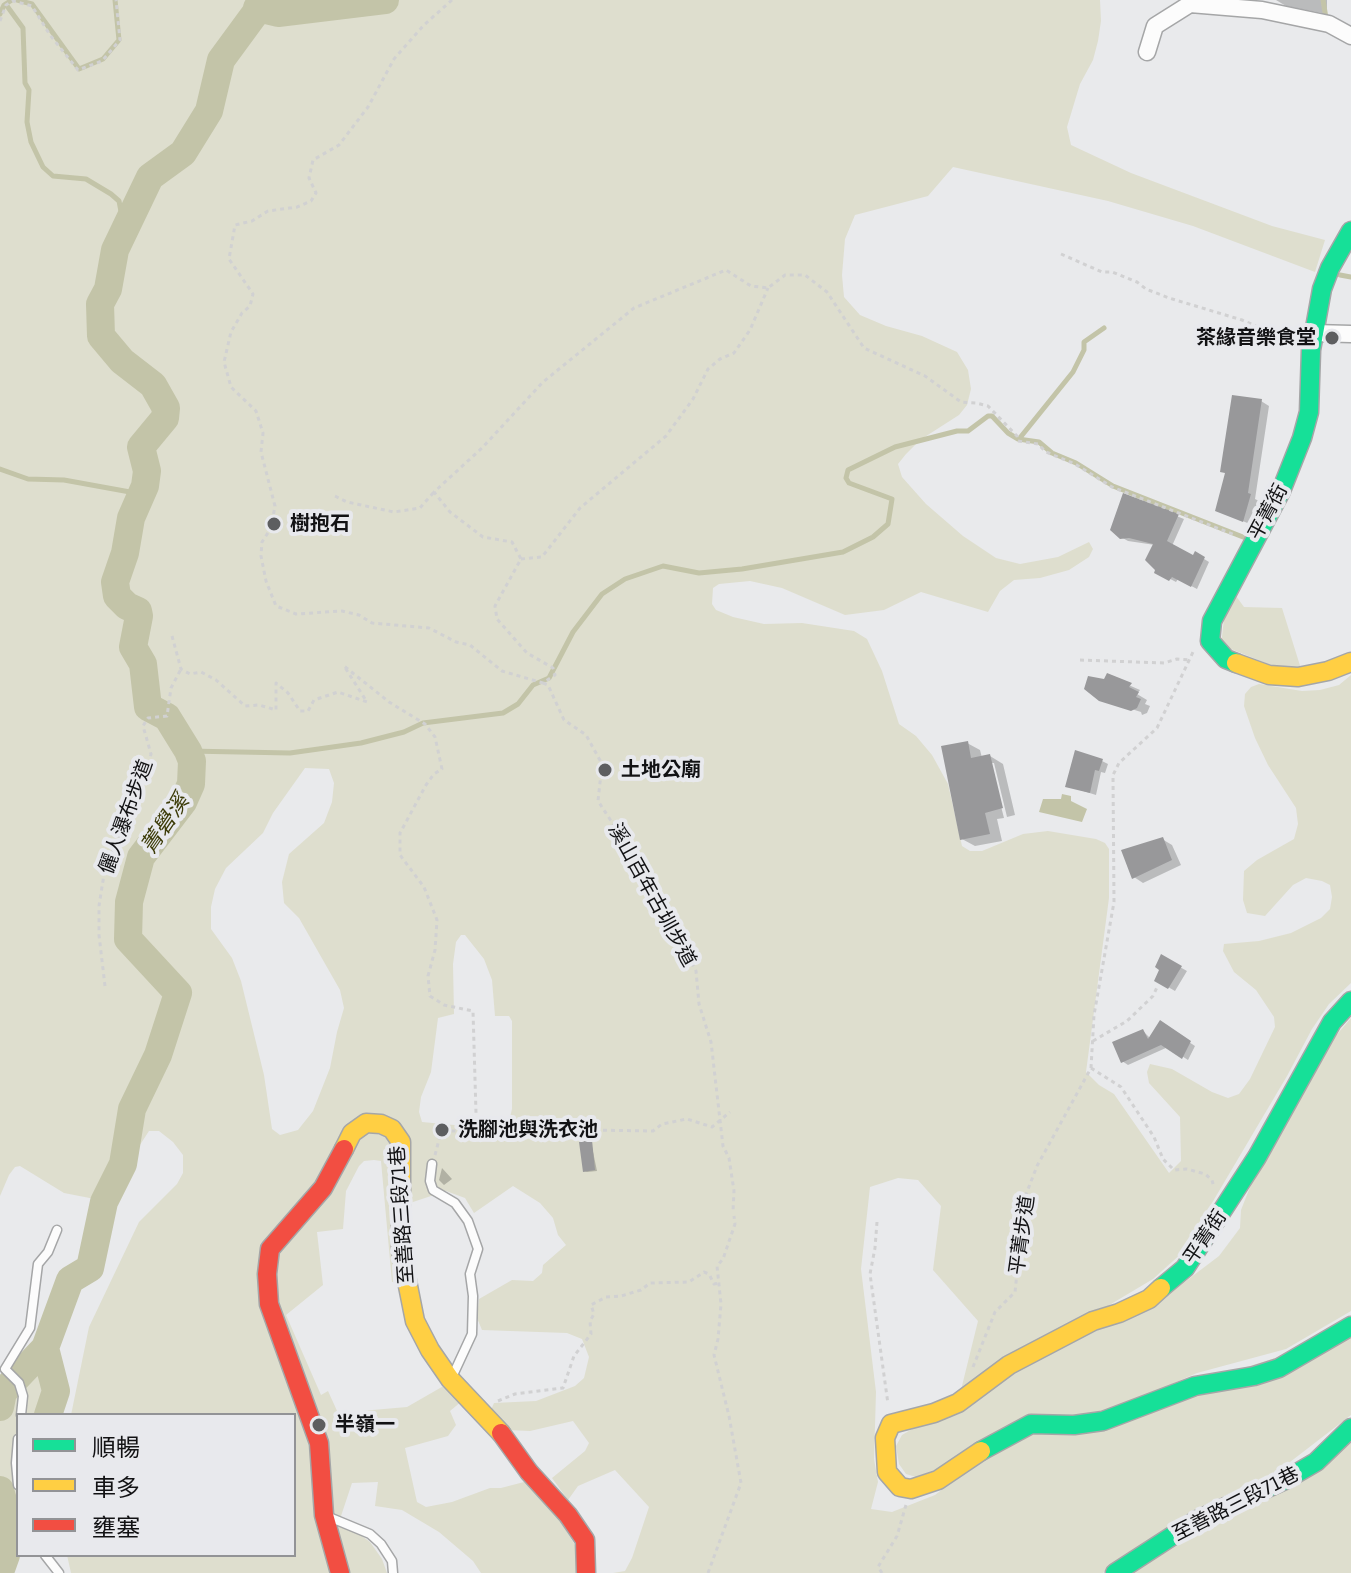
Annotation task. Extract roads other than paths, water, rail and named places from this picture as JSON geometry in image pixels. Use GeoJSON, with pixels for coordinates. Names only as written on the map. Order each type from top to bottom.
{"type":"FeatureCollection","features":[{"type":"Feature","properties":{"kind":"street"},"geometry":{"type":"LineString","coordinates":[[1147,52],[1155,26],[1190,4],[1262,10],[1329,24],[1351,36]]}},
{"type":"Feature","properties":{"kind":"street","name":"平菁街"},"geometry":{"type":"LineString","coordinates":[[1351,231],[1326,278],[1313,341],[1309,412],[1302,438],[1281,491],[1212,621],[1210,641],[1226,659],[1269,675],[1298,677],[1351,662]]}},
{"type":"Feature","properties":{"kind":"street"},"geometry":{"type":"LineString","coordinates":[[1313,341],[1351,334]]}},
{"type":"Feature","properties":{"kind":"street","name":"平菁街"},"geometry":{"type":"LineString","coordinates":[[1351,1001],[1332,1022],[1257,1157],[1185,1268],[1149,1299],[1093,1321],[1009,1365],[958,1403],[891,1424],[885,1438],[887,1472],[900,1487],[911,1489],[938,1480],[963,1461],[1031,1424],[1074,1425],[1103,1421],[1195,1386],[1254,1376],[1279,1368],[1351,1326]]}},
{"type":"Feature","properties":{"kind":"street","name":"至善路三段71巷"},"geometry":{"type":"LineString","coordinates":[[340,1573],[324,1515],[319,1443],[269,1304],[267,1274],[270,1249],[323,1188],[352,1133],[366,1123],[392,1129],[401,1142],[401,1251],[415,1321],[450,1379],[506,1438],[529,1472],[568,1515],[585,1540],[586,1573]]}},
{"type":"Feature","properties":{"kind":"street","name":"至善路三段71巷"},"geometry":{"type":"LineString","coordinates":[[1115,1573],[1197,1520],[1285,1480],[1316,1462],[1351,1428]]}},
{"type":"Feature","properties":{"kind":"lane"},"geometry":{"type":"LineString","coordinates":[[432,1164],[430,1181],[433,1190],[455,1203],[468,1221],[478,1249],[470,1274],[472,1334],[461,1362],[450,1379]]}},
{"type":"Feature","properties":{"kind":"lane"},"geometry":{"type":"LineString","coordinates":[[21,1413],[23,1396],[19,1383],[5,1369],[30,1328],[38,1264],[48,1252],[57,1230]]}},
{"type":"Feature","properties":{"kind":"lane"},"geometry":{"type":"LineString","coordinates":[[324,1515],[370,1534],[392,1561],[393,1573]]}},
{"type":"Feature","properties":{"kind":"lane"},"geometry":{"type":"LineString","coordinates":[[47,1557],[59,1573]]}},
{"type":"Feature","properties":{"kind":"waterway"},"geometry":{"type":"LineString","coordinates":[[0,14],[4,5],[12,0]]}},
{"type":"Feature","properties":{"kind":"waterway"},"geometry":{"type":"LineString","coordinates":[[17,0],[32,4],[79,69],[103,59],[119,40],[115,0]]}},
{"type":"Feature","properties":{"kind":"waterway","name":"菁礐溪"},"geometry":{"type":"LineString","coordinates":[[49,1413],[56,1391],[45,1348],[70,1280],[90,1268],[104,1202],[123,1164],[132,1109],[158,1055],[178,993],[128,939],[129,902],[141,857],[183,802],[191,784],[192,761],[188,751],[167,717],[148,707],[143,664],[133,647],[138,611],[117,596],[115,582],[125,553],[131,518],[145,486],[147,471],[141,447],[165,418],[166,408],[153,385],[122,361],[101,336],[100,304],[108,289],[115,250],[150,177],[183,153],[209,111],[221,60],[265,0]]}},
{"type":"Feature","properties":{"kind":"waterway","name":"菁礐溪"},"geometry":{"type":"LineString","coordinates":[[257,8],[278,13],[385,0]]}},
{"type":"Feature","properties":{"kind":"waterway"},"geometry":{"type":"LineString","coordinates":[[1323,0],[1326,18]]}},
{"type":"Feature","properties":{"kind":"waterway"},"geometry":{"type":"LineString","coordinates":[[7,6],[23,28],[25,83],[29,90],[27,122],[31,142],[43,167],[53,176],[86,179],[111,194],[119,201],[125,232]]}},
{"type":"Feature","properties":{"kind":"waterway"},"geometry":{"type":"LineString","coordinates":[[1340,275],[1351,277]]}},
{"type":"Feature","properties":{"kind":"waterway"},"geometry":{"type":"LineString","coordinates":[[1019,439],[1073,372],[1084,350],[1084,342],[1104,328]]}},
{"type":"Feature","properties":{"kind":"waterway"},"geometry":{"type":"LineString","coordinates":[[188,751],[290,753],[361,743],[404,732],[423,723],[503,713],[518,704],[533,685],[549,678],[573,632],[602,594],[625,579],[663,566],[699,573],[843,552],[873,537],[888,524],[892,499],[849,483],[846,478],[848,470],[895,447],[968,431],[988,416],[992,416],[1018,439],[1039,442],[1052,453],[1076,463],[1113,486],[1243,537]]}},
{"type":"Feature","properties":{"kind":"waterway"},"geometry":{"type":"LineString","coordinates":[[0,469],[28,479],[64,480],[141,494]]}},
{"type":"Feature","properties":{"kind":"waterway"},"geometry":{"type":"LineString","coordinates":[[0,1407],[3,1392],[45,1348]]}},
{"type":"Feature","properties":{"kind":"waterway"},"geometry":{"type":"LineString","coordinates":[[0,1490],[10,1525]]}},
{"type":"Feature","properties":{"kind":"waterway","name":"菁礐溪"},"geometry":{"type":"LineString","coordinates":[[0,1572],[10,1525],[16,1518]]}},
{"type":"Feature","properties":{"kind":"place","name":"茶緣音樂食堂"},"geometry":{"type":"Point","coordinates":[1332,338]}},
{"type":"Feature","properties":{"kind":"place","name":"樹抱石"},"geometry":{"type":"Point","coordinates":[274,524]}},
{"type":"Feature","properties":{"kind":"place","name":"土地公廟"},"geometry":{"type":"Point","coordinates":[605,770]}},
{"type":"Feature","properties":{"kind":"place","name":"洗腳池與洗衣池"},"geometry":{"type":"Point","coordinates":[442,1130]}},
{"type":"Feature","properties":{"kind":"place","name":"半嶺一"},"geometry":{"type":"Point","coordinates":[319,1425]}}]}
